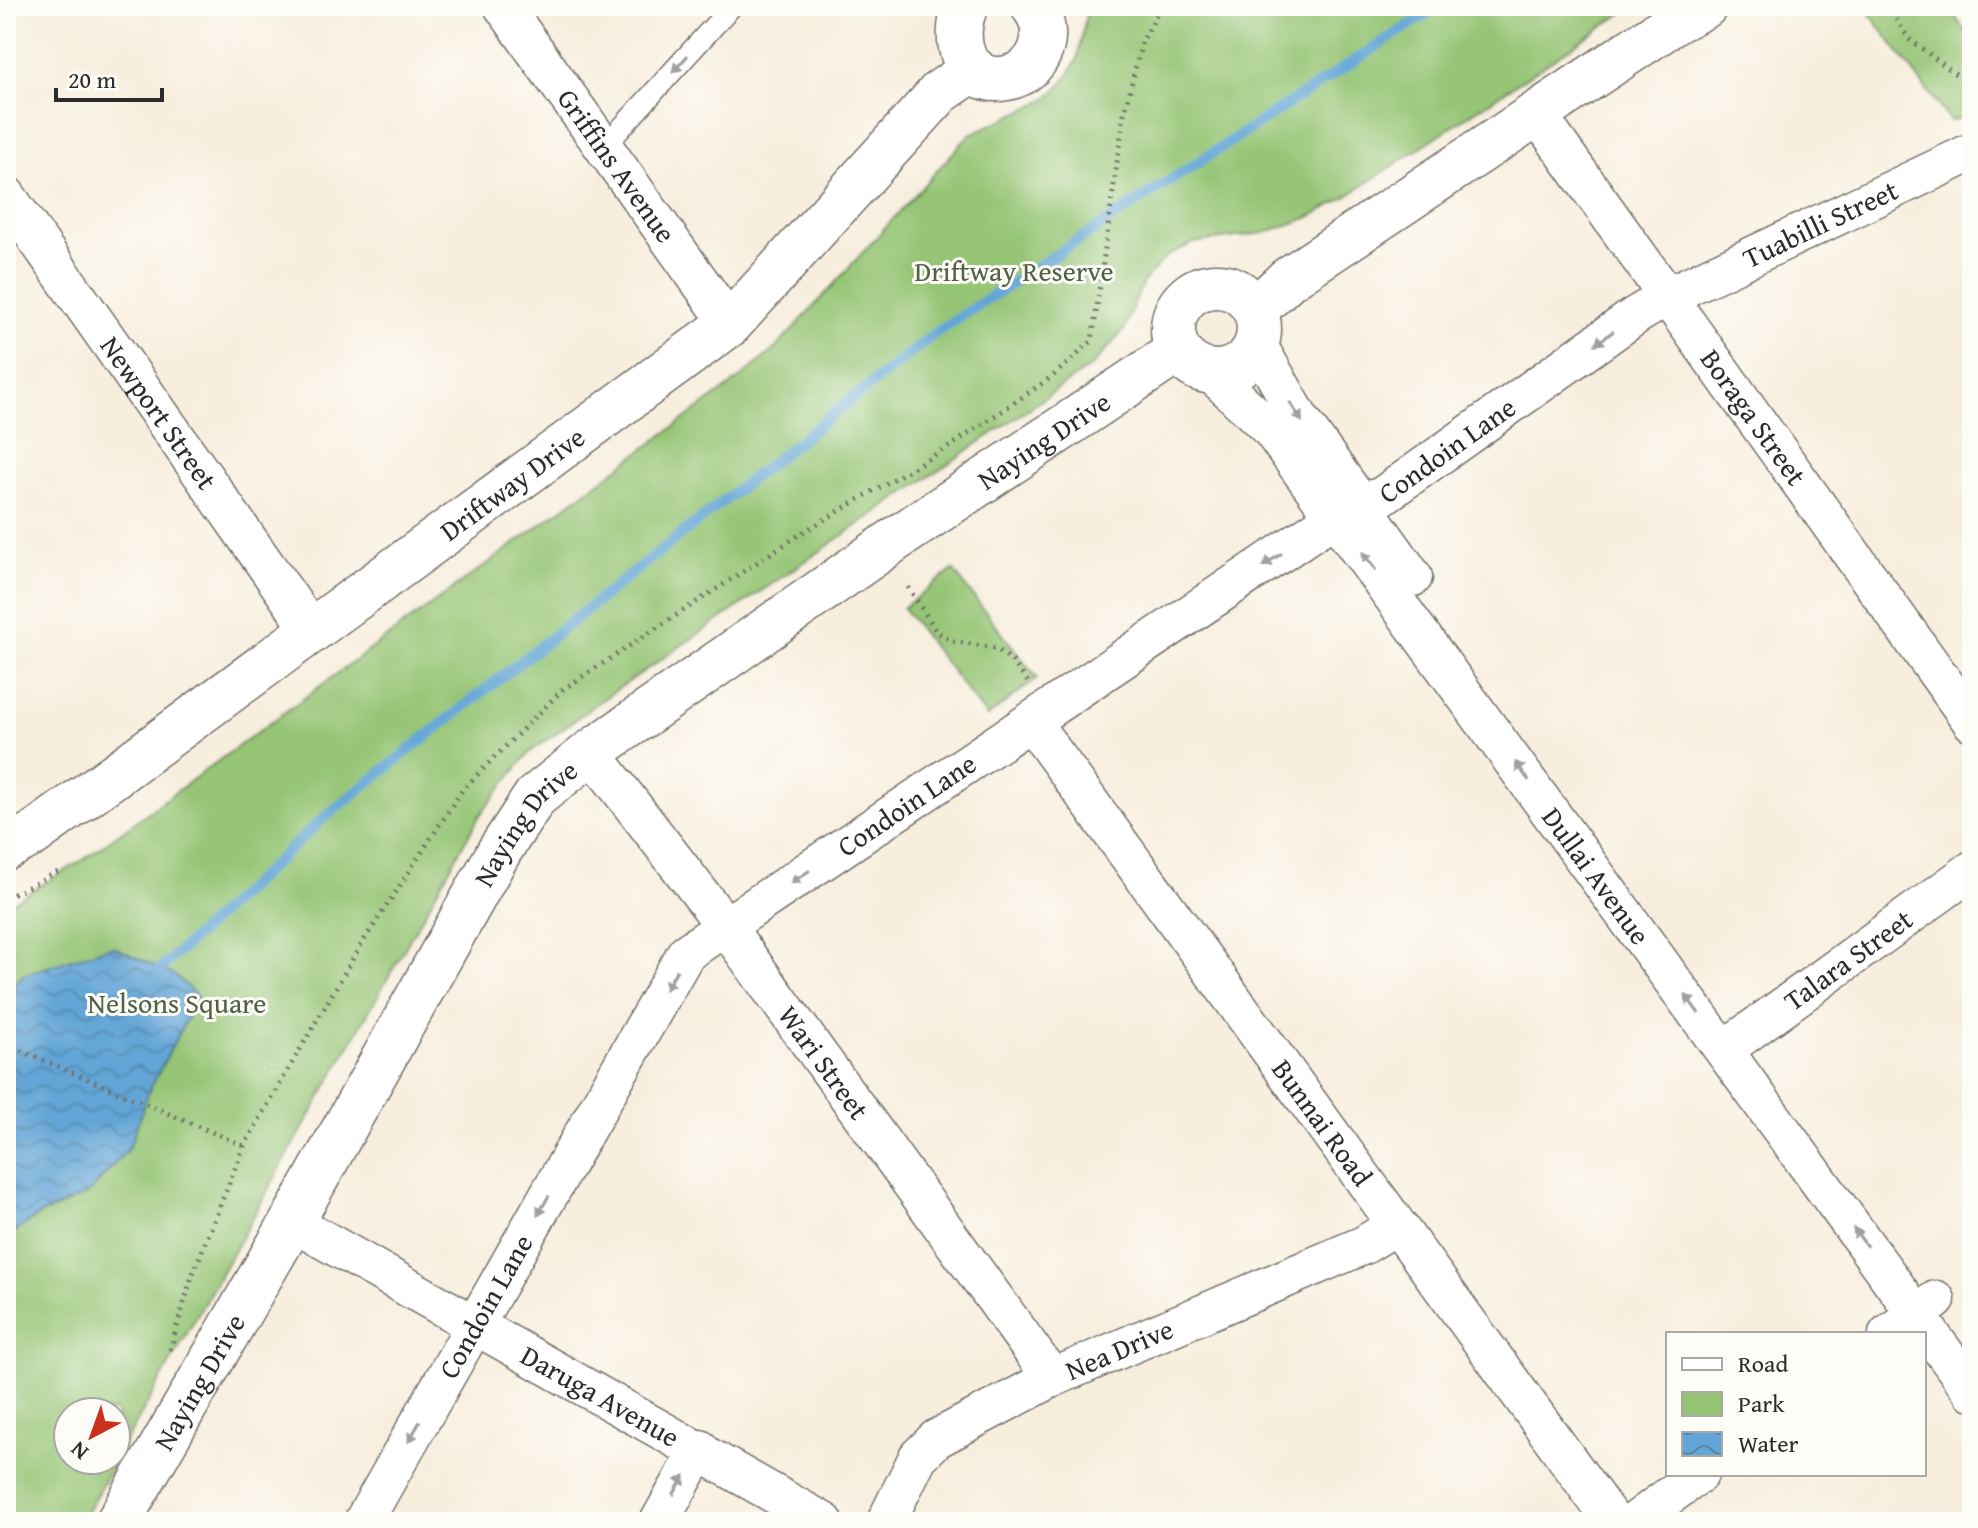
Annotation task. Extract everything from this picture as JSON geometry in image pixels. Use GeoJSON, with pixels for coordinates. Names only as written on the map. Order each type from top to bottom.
{"type":"FeatureCollection","features":[{"type":"Feature","properties":{"kind":"street","name":"Griffins Avenue"},"geometry":{"type":"LineString","coordinates":[[503,6],[730,324]]}},
{"type":"Feature","properties":{"kind":"street"},"geometry":{"type":"LineString","coordinates":[[958,12],[958,47],[974,69],[984,75],[1008,78],[1022,72],[1036,60],[1044,36],[1042,21],[1033,6]]}},
{"type":"Feature","properties":{"kind":"street"},"geometry":{"type":"LineString","coordinates":[[1256,327],[1246,297],[1218,285],[1202,287],[1178,306],[1172,321],[1194,362],[1238,366],[1256,327],[1288,279],[1676,21],[1705,6]]}},
{"type":"Feature","properties":{"kind":"street","name":"Driftway Drive"},"geometry":{"type":"LineString","coordinates":[[6,848],[33,834],[730,324],[940,92],[974,69]]}},
{"type":"Feature","properties":{"kind":"street","name":"Boraga Street"},"geometry":{"type":"LineString","coordinates":[[1536,113],[1670,295],[1972,722]]}},
{"type":"Feature","properties":{"kind":"street","name":"Tuabilli Street"},"geometry":{"type":"LineString","coordinates":[[1670,295],[1972,152]]}},
{"type":"Feature","properties":{"kind":"street","name":"Newport Street"},"geometry":{"type":"LineString","coordinates":[[6,195],[312,631]]}},
{"type":"Feature","properties":{"kind":"street","name":"Condoin Lane"},"geometry":{"type":"LineString","coordinates":[[363,1522],[686,953],[1032,706],[1347,509],[1381,497],[1635,316],[1670,295]]}},
{"type":"Feature","properties":{"kind":"street","name":"Dullai Avenue"},"geometry":{"type":"LineString","coordinates":[[1256,327],[1347,509]]}},
{"type":"Feature","properties":{"kind":"street","name":"Dullai Avenue"},"geometry":{"type":"LineString","coordinates":[[1194,362],[1272,431],[1347,509],[1736,1043],[1926,1332]]}},
{"type":"Feature","properties":{"kind":"street","name":"Naying Drive"},"geometry":{"type":"LineString","coordinates":[[118,1522],[292,1222],[500,850],[535,797],[591,752],[896,539],[1194,362]]}},
{"type":"Feature","properties":{"kind":"street","name":"Bunnai Road"},"geometry":{"type":"LineString","coordinates":[[1032,706],[1395,1226],[1613,1522]]}},
{"type":"Feature","properties":{"kind":"street","name":"Wari Street"},"geometry":{"type":"LineString","coordinates":[[591,752],[726,927],[1052,1378]]}},
{"type":"Feature","properties":{"kind":"street","name":"Talara Street"},"geometry":{"type":"LineString","coordinates":[[1736,1043],[1972,870]]}},
{"type":"Feature","properties":{"kind":"street","name":"Daruga Avenue"},"geometry":{"type":"LineString","coordinates":[[292,1222],[700,1449],[824,1522]]}},
{"type":"Feature","properties":{"kind":"street","name":"Nea Drive"},"geometry":{"type":"LineString","coordinates":[[886,1522],[918,1457],[936,1439],[1052,1378],[1364,1245],[1395,1226]]}},
{"type":"Feature","properties":{"kind":"street","name":"Dullai Avenue"},"geometry":{"type":"LineString","coordinates":[[1913,1316],[1972,1348]]}},
{"type":"Feature","properties":{"kind":"street","name":"Dullai Avenue"},"geometry":{"type":"LineString","coordinates":[[1926,1333],[1972,1391]]}},
{"type":"Feature","properties":{"kind":"street"},"geometry":{"type":"LineString","coordinates":[[659,1522],[700,1449]]}},
{"type":"Feature","properties":{"kind":"street"},"geometry":{"type":"LineString","coordinates":[[1634,1522],[1696,1476]]}},
{"type":"Feature","properties":{"kind":"lane"},"geometry":{"type":"LineString","coordinates":[[605,146],[732,6]]}},
{"type":"Feature","properties":{"kind":"path"},"geometry":{"type":"LineString","coordinates":[[1102,268],[1124,114],[1142,42],[1161,6]]}},
{"type":"Feature","properties":{"kind":"path"},"geometry":{"type":"LineString","coordinates":[[1887,6],[1909,39],[1972,86]]}},
{"type":"Feature","properties":{"kind":"path"},"geometry":{"type":"LineString","coordinates":[[908,587],[937,632],[952,641],[996,648],[1012,661],[1032,706]]}},
{"type":"Feature","properties":{"kind":"path"},"geometry":{"type":"LineString","coordinates":[[6,898],[60,871]]}},
{"type":"Feature","properties":{"kind":"path"},"geometry":{"type":"LineString","coordinates":[[6,1044],[244,1146]]}},
{"type":"Feature","properties":{"kind":"green space"},"geometry":{"type":"Polygon","coordinates":[[[1088,6],[1633,6],[1346,197],[1308,218],[1264,233],[1194,243],[1168,255],[1143,282],[1124,330],[1093,365],[606,697],[529,753],[480,815],[132,1431],[132,1396],[52,1396],[52,1476],[107,1476],[81,1522],[6,1522],[6,906],[83,860],[738,380],[777,347],[970,134],[1044,101],[1063,83],[1077,60],[1088,6]]]}},
{"type":"Feature","properties":{"kind":"green space"},"geometry":{"type":"Polygon","coordinates":[[[1864,6],[1948,6],[1972,41],[1972,116],[1950,121],[1864,6]]]}},
{"type":"Feature","properties":{"kind":"green space"},"geometry":{"type":"Polygon","coordinates":[[[953,570],[1037,678],[987,717],[903,608],[953,570]]]}},
{"type":"Feature","properties":{"kind":"water"},"geometry":{"type":"Polygon","coordinates":[[[112,946],[176,976],[198,997],[149,1091],[129,1148],[88,1194],[39,1215],[6,1238],[6,991],[23,975],[112,946]]]}},
{"type":"Feature","properties":{"kind":"waterway"},"geometry":{"type":"LineString","coordinates":[[159,970],[326,816],[934,334],[1439,6]]}},
{"type":"Feature","properties":{"kind":"park label","name":"Driftway Reserve"},"geometry":{"type":"Point","coordinates":[1014,271]}},
{"type":"Feature","properties":{"kind":"park label","name":"Nelsons Square"},"geometry":{"type":"Point","coordinates":[177,1003]}}]}
